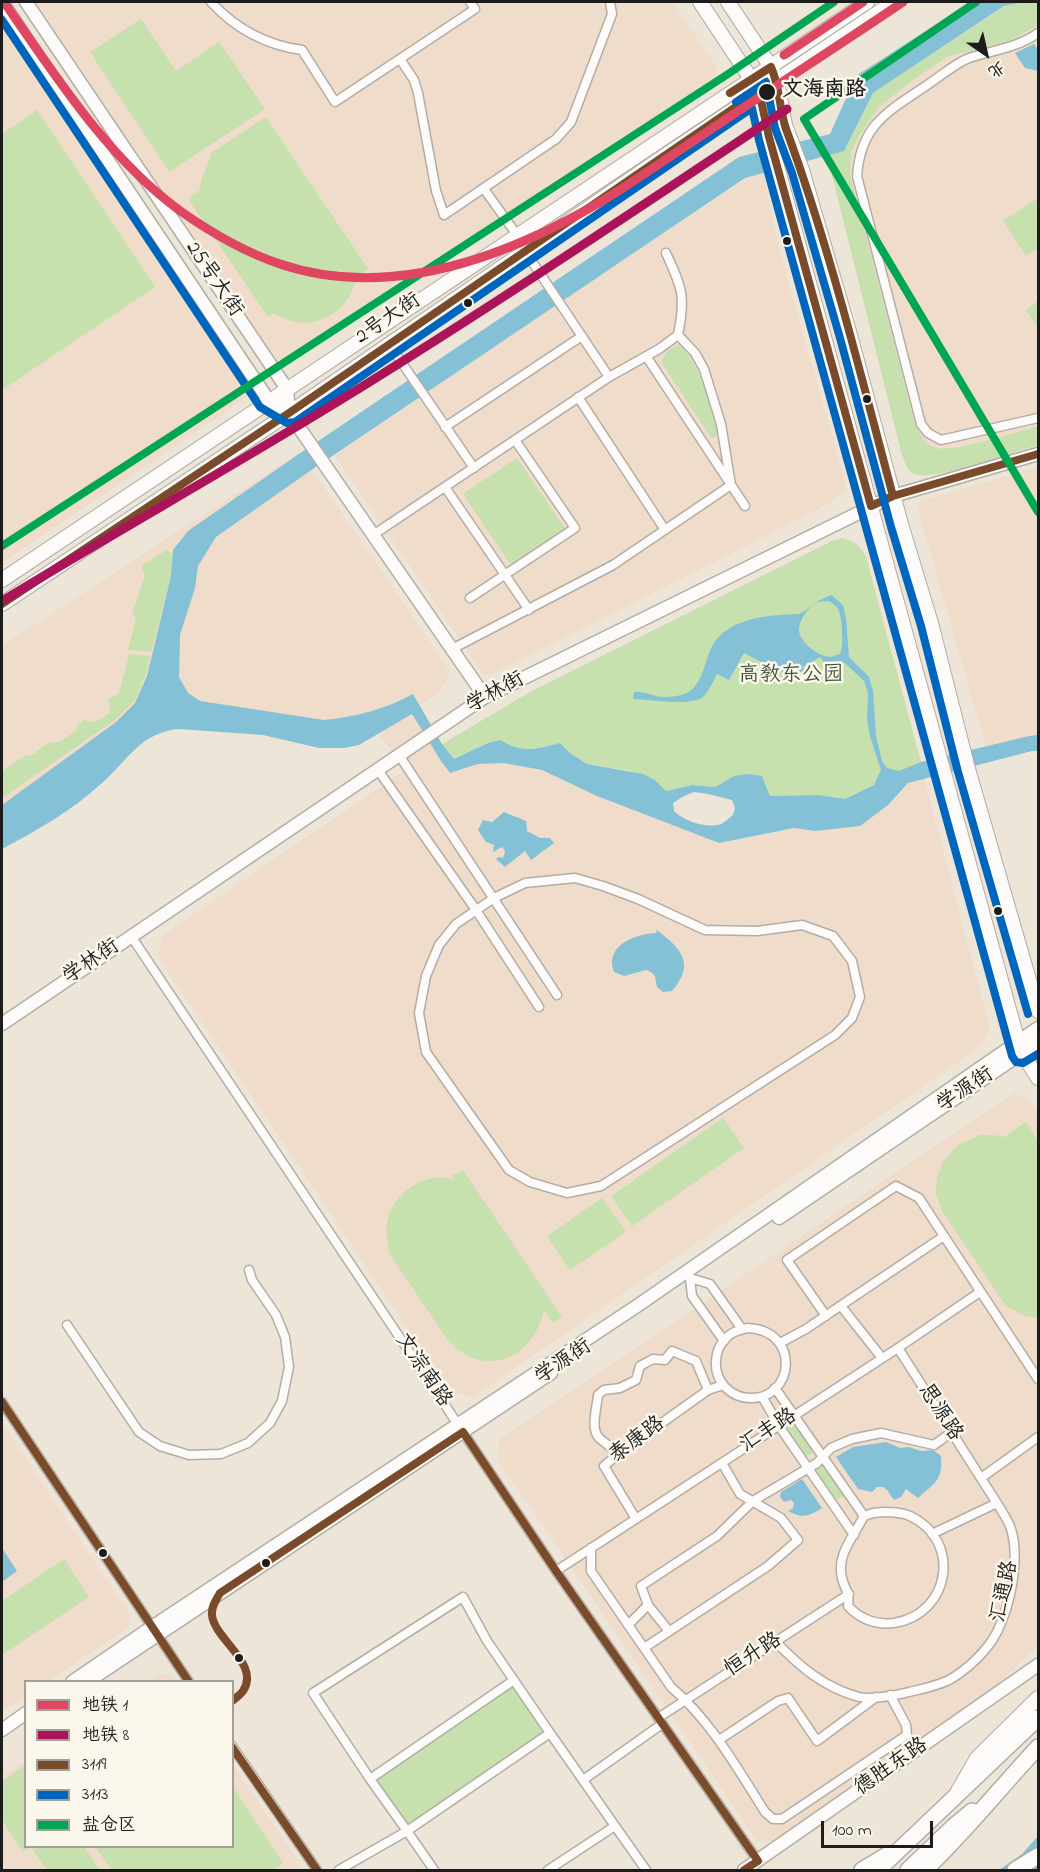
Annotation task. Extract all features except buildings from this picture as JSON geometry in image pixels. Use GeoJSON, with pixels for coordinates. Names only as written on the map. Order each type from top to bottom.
{"type":"FeatureCollection","features":[{"type":"Feature","properties":{"kind":"highway"},"geometry":{"type":"LineString","coordinates":[[878,1870],[1038,1718]]}},
{"type":"Feature","properties":{"kind":"highway"},"geometry":{"type":"LineString","coordinates":[[925,1870],[956,1840],[1038,1748]]}},
{"type":"Feature","properties":{"kind":"highway"},"geometry":{"type":"LineString","coordinates":[[908,1870],[954,1826],[1004,1784]]}},
{"type":"Feature","properties":{"kind":"highway"},"geometry":{"type":"LineString","coordinates":[[862,1870],[907,1842]]}},
{"type":"Feature","properties":{"kind":"highway"},"geometry":{"type":"LineString","coordinates":[[1015,1870],[1038,1856]]}},
{"type":"Feature","properties":{"kind":"main road","name":"25号大街"},"geometry":{"type":"LineString","coordinates":[[2,2],[268,401],[289,413],[485,697]]}},
{"type":"Feature","properties":{"kind":"main road","name":"25号大街"},"geometry":{"type":"LineString","coordinates":[[26,2],[287,388],[289,413]]}},
{"type":"Feature","properties":{"kind":"main road"},"geometry":{"type":"LineString","coordinates":[[700,2],[759,91],[769,137],[1020,1047],[1038,1078]]}},
{"type":"Feature","properties":{"kind":"main road"},"geometry":{"type":"LineString","coordinates":[[728,2],[771,67],[777,81],[785,125],[802,170],[850,335],[893,496],[931,623],[968,769],[1038,1011]]}},
{"type":"Feature","properties":{"kind":"main road","name":"2号大街"},"geometry":{"type":"LineString","coordinates":[[2,580],[867,2]]}},
{"type":"Feature","properties":{"kind":"main road","name":"2号大街"},"geometry":{"type":"LineString","coordinates":[[2,604],[289,413],[759,91],[894,2]]}},
{"type":"Feature","properties":{"kind":"main road","name":"学林街"},"geometry":{"type":"LineString","coordinates":[[2,1024],[485,697],[893,496],[1038,454]]}},
{"type":"Feature","properties":{"kind":"main road"},"geometry":{"type":"LineString","coordinates":[[460,1428],[1020,1047],[1038,1028]]}},
{"type":"Feature","properties":{"kind":"main road","name":"学源街"},"geometry":{"type":"LineString","coordinates":[[90,1680],[154,1631],[690,1278],[1020,1047],[1038,1042]]}},
{"type":"Feature","properties":{"kind":"main road"},"geometry":{"type":"LineString","coordinates":[[75,1680],[154,1631]]}},
{"type":"Feature","properties":{"kind":"main road","name":"德胜东路"},"geometry":{"type":"LineString","coordinates":[[744,1870],[1038,1665]]}},
{"type":"Feature","properties":{"kind":"main road"},"geometry":{"type":"LineString","coordinates":[[954,1797],[977,1758],[1038,1698]]}},
{"type":"Feature","properties":{"kind":"main road"},"geometry":{"type":"LineString","coordinates":[[2,1730],[24,1714]]}},
{"type":"Feature","properties":{"kind":"main road"},"geometry":{"type":"LineString","coordinates":[[2,1739],[24,1724]]}},
{"type":"Feature","properties":{"kind":"main road"},"geometry":{"type":"LineString","coordinates":[[1004,1784],[1038,1755]]}},
{"type":"Feature","properties":{"kind":"street"},"geometry":{"type":"LineString","coordinates":[[211,2],[224,16],[258,37],[280,47],[302,50],[335,102],[475,9],[470,2]]}},
{"type":"Feature","properties":{"kind":"street"},"geometry":{"type":"LineString","coordinates":[[400,59],[414,80],[418,93],[436,191],[444,215],[556,138],[571,122],[612,14],[610,2]]}},
{"type":"Feature","properties":{"kind":"street"},"geometry":{"type":"LineString","coordinates":[[1038,33],[1012,46],[966,59],[888,112],[873,128],[862,145],[857,176],[921,424],[928,434],[941,440],[1038,418]]}},
{"type":"Feature","properties":{"kind":"street"},"geometry":{"type":"LineString","coordinates":[[484,189],[517,235]]}},
{"type":"Feature","properties":{"kind":"street"},"geometry":{"type":"LineString","coordinates":[[525,250],[609,377]]}},
{"type":"Feature","properties":{"kind":"street"},"geometry":{"type":"LineString","coordinates":[[373,536],[578,397],[659,350],[678,335],[683,310],[681,285],[666,253]]}},
{"type":"Feature","properties":{"kind":"street"},"geometry":{"type":"LineString","coordinates":[[678,335],[704,369],[721,424],[731,485]]}},
{"type":"Feature","properties":{"kind":"street"},"geometry":{"type":"LineString","coordinates":[[445,427],[582,336]]}},
{"type":"Feature","properties":{"kind":"street"},"geometry":{"type":"LineString","coordinates":[[390,344],[474,468]]}},
{"type":"Feature","properties":{"kind":"street"},"geometry":{"type":"LineString","coordinates":[[646,357],[745,506]]}},
{"type":"Feature","properties":{"kind":"street"},"geometry":{"type":"LineString","coordinates":[[578,397],[665,530]]}},
{"type":"Feature","properties":{"kind":"street"},"geometry":{"type":"LineString","coordinates":[[471,598],[575,528],[515,440]]}},
{"type":"Feature","properties":{"kind":"street"},"geometry":{"type":"LineString","coordinates":[[452,649],[613,565],[731,485]]}},
{"type":"Feature","properties":{"kind":"street"},"geometry":{"type":"LineString","coordinates":[[445,487],[529,610]]}},
{"type":"Feature","properties":{"kind":"street"},"geometry":{"type":"LineString","coordinates":[[399,755],[557,995]]}},
{"type":"Feature","properties":{"kind":"street"},"geometry":{"type":"LineString","coordinates":[[378,770],[476,910],[538,1007]]}},
{"type":"Feature","properties":{"kind":"street"},"geometry":{"type":"LineString","coordinates":[[575,878],[638,899],[705,930],[757,931],[802,925],[833,936],[852,961],[860,997],[852,1018],[834,1035],[602,1186],[567,1193],[530,1182],[509,1170],[426,1052],[419,1013],[426,976],[439,945],[456,924],[494,898],[525,883],[575,878]]}},
{"type":"Feature","properties":{"kind":"street","name":"文淙南路"},"geometry":{"type":"LineString","coordinates":[[131,936],[556,1571],[758,1861]]}},
{"type":"Feature","properties":{"kind":"street"},"geometry":{"type":"LineString","coordinates":[[826,1316],[787,1260],[896,1186],[919,1198],[1038,1379]]}},
{"type":"Feature","properties":{"kind":"street"},"geometry":{"type":"LineString","coordinates":[[780,1342],[806,1329],[944,1236]]}},
{"type":"Feature","properties":{"kind":"street"},"geometry":{"type":"LineString","coordinates":[[67,1325],[139,1432],[160,1446],[189,1455],[221,1454],[248,1443],[270,1423],[282,1401],[289,1367],[285,1337],[276,1315],[252,1280],[249,1270]]}},
{"type":"Feature","properties":{"kind":"street"},"geometry":{"type":"LineString","coordinates":[[724,1341],[692,1296],[690,1278],[710,1284],[742,1329]]}},
{"type":"Feature","properties":{"kind":"street","name":"汇丰路"},"geometry":{"type":"LineString","coordinates":[[556,1571],[980,1292]]}},
{"type":"Feature","properties":{"kind":"street"},"geometry":{"type":"LineString","coordinates":[[841,1306],[882,1358]]}},
{"type":"Feature","properties":{"kind":"street"},"geometry":{"type":"LineString","coordinates":[[758,1328],[769,1332],[780,1342],[786,1359],[786,1370],[782,1380],[763,1398],[739,1396],[723,1385],[718,1376],[717,1355],[724,1341],[728,1336],[742,1329],[758,1328]]}},
{"type":"Feature","properties":{"kind":"street","name":"思源路"},"geometry":{"type":"LineString","coordinates":[[898,1348],[981,1478]]}},
{"type":"Feature","properties":{"kind":"street"},"geometry":{"type":"LineString","coordinates":[[617,1455],[610,1445],[599,1438],[594,1429],[598,1395],[604,1390],[620,1388],[636,1380],[640,1366],[653,1359],[665,1360],[672,1351],[696,1361],[708,1390]]}},
{"type":"Feature","properties":{"kind":"street","name":"泰康路"},"geometry":{"type":"LineString","coordinates":[[636,1518],[604,1466],[708,1390],[723,1385]]}},
{"type":"Feature","properties":{"kind":"street"},"geometry":{"type":"LineString","coordinates":[[775,1388],[864,1516]]}},
{"type":"Feature","properties":{"kind":"street"},"geometry":{"type":"LineString","coordinates":[[763,1398],[779,1426],[854,1535]]}},
{"type":"Feature","properties":{"kind":"street"},"geometry":{"type":"LineString","coordinates":[[2,1402],[188,1680]]}},
{"type":"Feature","properties":{"kind":"street"},"geometry":{"type":"LineString","coordinates":[[669,1631],[648,1605],[641,1586],[717,1536],[753,1501],[817,1463],[831,1448],[852,1439],[881,1433],[934,1444],[952,1432]]}},
{"type":"Feature","properties":{"kind":"street"},"geometry":{"type":"LineString","coordinates":[[981,1478],[1038,1437]]}},
{"type":"Feature","properties":{"kind":"street"},"geometry":{"type":"LineString","coordinates":[[644,1648],[768,1566],[798,1540],[781,1518],[740,1494],[722,1463]]}},
{"type":"Feature","properties":{"kind":"street","name":"汇通路"},"geometry":{"type":"LineString","coordinates":[[776,1642],[792,1659],[822,1683],[861,1698],[918,1690],[949,1680],[968,1666],[997,1633],[1013,1582],[1015,1553],[1011,1528],[981,1478]]}},
{"type":"Feature","properties":{"kind":"street"},"geometry":{"type":"LineString","coordinates":[[932,1534],[997,1503]]}},
{"type":"Feature","properties":{"kind":"street"},"geometry":{"type":"LineString","coordinates":[[883,1512],[904,1514],[918,1521],[932,1534],[943,1561],[944,1577],[938,1593],[926,1609],[904,1621],[884,1624],[873,1622],[855,1613],[848,1606],[849,1594],[842,1579],[840,1561],[864,1516],[883,1512]]}},
{"type":"Feature","properties":{"kind":"street"},"geometry":{"type":"LineString","coordinates":[[591,1548],[591,1571],[670,1687],[686,1700],[719,1740],[765,1812],[773,1819],[782,1819],[907,1735],[906,1725],[890,1695]]}},
{"type":"Feature","properties":{"kind":"street","name":"恒升路"},"geometry":{"type":"LineString","coordinates":[[583,1780],[686,1700],[849,1594]]}},
{"type":"Feature","properties":{"kind":"street"},"geometry":{"type":"LineString","coordinates":[[434,1870],[313,1693],[463,1597],[487,1641],[646,1870]]}},
{"type":"Feature","properties":{"kind":"street"},"geometry":{"type":"LineString","coordinates":[[628,1625],[648,1605]]}},
{"type":"Feature","properties":{"kind":"street"},"geometry":{"type":"LineString","coordinates":[[370,1779],[514,1680]]}},
{"type":"Feature","properties":{"kind":"street"},"geometry":{"type":"LineString","coordinates":[[719,1740],[778,1701],[788,1698],[817,1741],[877,1696]]}},
{"type":"Feature","properties":{"kind":"street"},"geometry":{"type":"LineString","coordinates":[[339,1870],[407,1831],[550,1733]]}},
{"type":"Feature","properties":{"kind":"street"},"geometry":{"type":"LineString","coordinates":[[234,1749],[316,1870]]}},
{"type":"Feature","properties":{"kind":"street"},"geometry":{"type":"LineString","coordinates":[[548,1870],[615,1826]]}},
{"type":"Feature","properties":{"kind":"shaded area"},"geometry":{"type":"Polygon","coordinates":[[[36,2],[673,2],[718,69],[711,88],[291,363],[275,357],[36,2]]]}},
{"type":"Feature","properties":{"kind":"shaded area"},"geometry":{"type":"Polygon","coordinates":[[[1025,2],[1038,2],[1038,445],[943,473],[924,476],[913,474],[908,469],[902,455],[827,155],[844,151],[873,93],[1025,2]]]}},
{"type":"Feature","properties":{"kind":"shaded area"},"geometry":{"type":"Polygon","coordinates":[[[2,26],[245,381],[245,399],[2,563],[2,26]]]}},
{"type":"Feature","properties":{"kind":"shaded area"},"geometry":{"type":"Polygon","coordinates":[[[763,173],[779,249],[845,481],[844,492],[830,503],[693,573],[490,675],[483,674],[334,454],[745,178],[763,173]]]}},
{"type":"Feature","properties":{"kind":"shaded area"},"geometry":{"type":"Polygon","coordinates":[[[300,452],[449,670],[446,682],[436,695],[376,733],[187,708],[2,829],[2,646],[300,452]]]}},
{"type":"Feature","properties":{"kind":"shaded area"},"geometry":{"type":"Polygon","coordinates":[[[1038,467],[1038,735],[986,747],[918,509],[919,503],[1038,467]]]}},
{"type":"Feature","properties":{"kind":"shaded area"},"geometry":{"type":"Polygon","coordinates":[[[412,714],[450,773],[478,764],[503,763],[542,770],[597,796],[719,843],[794,828],[815,831],[888,805],[908,783],[924,778],[990,1029],[980,1047],[473,1397],[451,1392],[158,957],[163,935],[408,768],[379,735],[412,714]]]}},
{"type":"Feature","properties":{"kind":"shaded area"},"geometry":{"type":"Polygon","coordinates":[[[1014,1093],[1030,1101],[1038,1112],[1038,1646],[989,1692],[780,1841],[758,1842],[498,1460],[499,1440],[1014,1093]]]}},
{"type":"Feature","properties":{"kind":"shaded area"},"geometry":{"type":"Polygon","coordinates":[[[2,1423],[132,1618],[126,1629],[50,1680],[24,1680],[24,1697],[2,1712],[2,1423]]]}},
{"type":"Feature","properties":{"kind":"shaded area"},"geometry":{"type":"Polygon","coordinates":[[[158,1674],[171,1675],[175,1680],[148,1680],[158,1674]]]}},
{"type":"Feature","properties":{"kind":"shaded area"},"geometry":{"type":"Polygon","coordinates":[[[24,1762],[24,1848],[234,1848],[234,1766],[304,1870],[2,1870],[2,1777],[24,1762]]]}},
{"type":"Feature","properties":{"kind":"green space"},"geometry":{"type":"Polygon","coordinates":[[[1038,2],[1038,25],[1011,40],[947,57],[913,80],[878,108],[859,136],[851,153],[850,175],[915,424],[923,439],[932,447],[944,449],[970,445],[1038,426],[1038,445],[956,470],[938,474],[914,474],[908,469],[902,455],[827,155],[844,151],[873,93],[1005,6],[1038,2]]]}},
{"type":"Feature","properties":{"kind":"green space"},"geometry":{"type":"Polygon","coordinates":[[[141,19],[176,71],[219,42],[265,109],[169,172],[90,52],[141,19]]]}},
{"type":"Feature","properties":{"kind":"green space"},"geometry":{"type":"Polygon","coordinates":[[[37,110],[155,287],[2,390],[2,134],[37,110]]]}},
{"type":"Feature","properties":{"kind":"green space"},"geometry":{"type":"Polygon","coordinates":[[[266,117],[368,269],[357,278],[343,305],[326,318],[316,321],[295,322],[274,313],[268,317],[188,199],[200,190],[211,153],[266,117]]]}},
{"type":"Feature","properties":{"kind":"green space"},"geometry":{"type":"Polygon","coordinates":[[[1038,198],[1038,248],[1026,256],[1003,221],[1038,198]]]}},
{"type":"Feature","properties":{"kind":"green space"},"geometry":{"type":"Polygon","coordinates":[[[1038,301],[1038,328],[1026,310],[1038,301]]]}},
{"type":"Feature","properties":{"kind":"green space"},"geometry":{"type":"Polygon","coordinates":[[[679,345],[700,375],[718,435],[712,439],[661,362],[668,351],[679,345]]]}},
{"type":"Feature","properties":{"kind":"green space"},"geometry":{"type":"Polygon","coordinates":[[[517,458],[565,529],[511,565],[463,494],[517,458]]]}},
{"type":"Feature","properties":{"kind":"green space","name":"高教东公园"},"geometry":{"type":"Polygon","coordinates":[[[841,538],[856,544],[866,557],[921,762],[845,799],[818,795],[770,796],[762,776],[724,781],[715,787],[692,785],[665,791],[655,780],[631,771],[587,764],[560,743],[523,749],[499,740],[454,759],[442,744],[530,692],[841,538]]]}},
{"type":"Feature","properties":{"kind":"green space"},"geometry":{"type":"Polygon","coordinates":[[[167,550],[173,555],[171,576],[151,652],[128,650],[136,618],[132,614],[145,576],[141,566],[167,550]]]}},
{"type":"Feature","properties":{"kind":"green space"},"geometry":{"type":"Polygon","coordinates":[[[129,654],[150,656],[147,671],[135,700],[115,720],[2,798],[2,771],[26,755],[31,756],[48,743],[59,742],[76,731],[76,727],[84,720],[95,722],[110,713],[108,700],[119,693],[129,654]]]}},
{"type":"Feature","properties":{"kind":"green space"},"geometry":{"type":"Polygon","coordinates":[[[723,1118],[744,1148],[632,1226],[611,1196],[723,1118]]]}},
{"type":"Feature","properties":{"kind":"green space"},"geometry":{"type":"Polygon","coordinates":[[[1026,1122],[1038,1141],[1038,1318],[1025,1316],[1006,1306],[942,1211],[936,1193],[937,1178],[943,1161],[958,1145],[981,1135],[1004,1137],[1026,1122]]]}},
{"type":"Feature","properties":{"kind":"green space"},"geometry":{"type":"Polygon","coordinates":[[[463,1170],[562,1317],[553,1323],[544,1310],[538,1328],[529,1342],[518,1352],[505,1359],[490,1361],[475,1359],[461,1352],[447,1339],[389,1253],[387,1224],[395,1203],[402,1194],[411,1187],[432,1178],[454,1180],[452,1176],[463,1170]]]}},
{"type":"Feature","properties":{"kind":"green space"},"geometry":{"type":"Polygon","coordinates":[[[602,1198],[626,1232],[570,1270],[547,1236],[602,1198]]]}},
{"type":"Feature","properties":{"kind":"green space"},"geometry":{"type":"Polygon","coordinates":[[[794,1420],[815,1451],[805,1458],[784,1427],[794,1420]]]}},
{"type":"Feature","properties":{"kind":"green space"},"geometry":{"type":"Polygon","coordinates":[[[824,1464],[845,1495],[835,1501],[814,1471],[824,1464]]]}},
{"type":"Feature","properties":{"kind":"green space"},"geometry":{"type":"Polygon","coordinates":[[[64,1559],[89,1597],[2,1655],[2,1601],[64,1559]]]}},
{"type":"Feature","properties":{"kind":"green space"},"geometry":{"type":"Polygon","coordinates":[[[513,1685],[546,1733],[408,1828],[375,1780],[513,1685]]]}},
{"type":"Feature","properties":{"kind":"green space"},"geometry":{"type":"Polygon","coordinates":[[[24,1766],[24,1848],[29,1848],[23,1852],[2,1820],[2,1781],[24,1766]]]}},
{"type":"Feature","properties":{"kind":"green space"},"geometry":{"type":"Polygon","coordinates":[[[234,1789],[283,1863],[273,1870],[112,1870],[96,1848],[234,1848],[234,1789]]]}},
{"type":"Feature","properties":{"kind":"green space"},"geometry":{"type":"Polygon","coordinates":[[[32,1848],[85,1848],[100,1870],[47,1870],[32,1848]]]}},
{"type":"Feature","properties":{"kind":"water"},"geometry":{"type":"Polygon","coordinates":[[[970,2],[1025,2],[1004,6],[873,93],[844,151],[745,178],[307,473],[216,537],[198,566],[195,588],[180,635],[179,677],[188,693],[200,701],[324,720],[370,712],[413,694],[442,744],[454,759],[488,743],[500,740],[523,749],[560,743],[587,764],[643,774],[655,780],[666,791],[692,785],[715,787],[734,776],[749,774],[762,776],[770,796],[819,795],[845,799],[874,785],[881,770],[870,736],[867,719],[868,693],[864,681],[845,663],[831,665],[828,668],[820,657],[787,680],[778,665],[773,668],[744,653],[729,680],[717,674],[707,693],[700,699],[671,702],[633,699],[634,692],[663,697],[684,694],[696,685],[712,646],[724,632],[733,626],[754,619],[799,614],[818,601],[831,595],[843,605],[849,657],[869,677],[873,691],[876,736],[882,761],[887,768],[899,771],[921,762],[1038,735],[1038,751],[908,783],[888,805],[860,826],[815,831],[794,828],[719,843],[597,796],[542,770],[503,763],[478,764],[450,773],[412,714],[359,745],[344,748],[319,748],[263,735],[179,729],[166,731],[145,741],[79,802],[2,849],[2,805],[116,722],[135,703],[147,676],[171,576],[173,550],[188,531],[739,157],[830,134],[856,76],[970,2]],[[828,601],[818,602],[811,607],[805,614],[799,630],[802,639],[810,648],[831,657],[840,654],[842,633],[839,611],[828,601]],[[694,792],[673,803],[674,811],[683,818],[702,825],[715,825],[723,823],[733,815],[735,808],[732,800],[694,792]]]}},
{"type":"Feature","properties":{"kind":"water"},"geometry":{"type":"Polygon","coordinates":[[[1034,44],[1038,50],[1038,71],[1025,68],[1015,53],[1034,44]]]}},
{"type":"Feature","properties":{"kind":"water"},"geometry":{"type":"Polygon","coordinates":[[[504,812],[526,821],[527,831],[540,838],[550,838],[554,843],[531,860],[525,851],[505,867],[496,859],[503,858],[505,851],[502,847],[493,852],[494,845],[486,842],[478,830],[483,820],[492,822],[504,812]]]}},
{"type":"Feature","properties":{"kind":"water"},"geometry":{"type":"Polygon","coordinates":[[[657,930],[679,950],[684,964],[679,981],[672,991],[663,992],[657,987],[655,976],[646,970],[624,976],[614,972],[612,963],[618,948],[631,939],[656,933],[657,930]]]}},
{"type":"Feature","properties":{"kind":"water"},"geometry":{"type":"Polygon","coordinates":[[[886,1442],[900,1448],[933,1450],[941,1456],[941,1471],[937,1480],[918,1498],[906,1489],[901,1497],[894,1500],[883,1487],[877,1487],[872,1492],[858,1489],[836,1457],[853,1447],[886,1442]]]}},
{"type":"Feature","properties":{"kind":"water"},"geometry":{"type":"Polygon","coordinates":[[[802,1479],[822,1508],[806,1516],[788,1511],[793,1508],[794,1503],[791,1500],[784,1502],[780,1497],[781,1492],[802,1479]]]}},
{"type":"Feature","properties":{"kind":"water"},"geometry":{"type":"Polygon","coordinates":[[[2,1548],[17,1571],[2,1582],[2,1548]]]}},
{"type":"Feature","properties":{"kind":"water"},"geometry":{"type":"Polygon","coordinates":[[[1038,1836],[1038,1870],[999,1870],[1022,1854],[1038,1836]]]}},
{"type":"Feature","properties":{"kind":"metro line","name":"1"},"geometry":{"type":"LineString","coordinates":[[4,2],[63,86],[105,140],[153,189],[179,210],[228,241],[280,264],[322,274],[363,278],[405,275],[447,267],[527,240],[565,221],[626,186],[903,2]]}},
{"type":"Feature","properties":{"kind":"metro line","name":"1"},"geometry":{"type":"LineString","coordinates":[[784,55],[863,2]]}},
{"type":"Feature","properties":{"kind":"metro line","name":"8"},"geometry":{"type":"LineString","coordinates":[[2,601],[300,425],[398,364],[787,109]]}},
{"type":"Feature","properties":{"kind":"transit line","name":"盐仓区"},"geometry":{"type":"LineString","coordinates":[[2,546],[728,74],[834,2]]}},
{"type":"Feature","properties":{"kind":"transit line","name":"盐仓区"},"geometry":{"type":"LineString","coordinates":[[976,2],[804,119],[1038,512]]}},
{"type":"Feature","properties":{"kind":"transit line","name":"3113"},"geometry":{"type":"LineString","coordinates":[[2,20],[260,407],[287,423],[295,422],[752,108],[1012,1056],[1016,1062],[1023,1063],[1038,1054]]}},
{"type":"Feature","properties":{"kind":"transit line","name":"3119"},"geometry":{"type":"LineString","coordinates":[[730,93],[771,67],[786,129],[817,219],[844,311],[893,496]]}},
{"type":"Feature","properties":{"kind":"transit line","name":"3113"},"geometry":{"type":"LineString","coordinates":[[736,102],[766,82],[775,128],[792,173],[840,338],[891,527],[921,626],[958,772],[1028,1014]]}},
{"type":"Feature","properties":{"kind":"transit line","name":"3119"},"geometry":{"type":"LineString","coordinates":[[2,604],[289,413],[759,91],[769,137],[871,506],[893,496],[1038,454]]}},
{"type":"Feature","properties":{"kind":"transit line","name":"3119"},"geometry":{"type":"LineString","coordinates":[[2,1402],[188,1680]]}},
{"type":"Feature","properties":{"kind":"transit line","name":"3119"},"geometry":{"type":"LineString","coordinates":[[234,1700],[243,1691],[247,1681],[246,1671],[242,1661],[215,1624],[212,1609],[220,1593],[463,1432],[556,1571],[758,1861],[744,1870]]}},
{"type":"Feature","properties":{"kind":"transit line","name":"3119"},"geometry":{"type":"LineString","coordinates":[[234,1750],[317,1870]]}},
{"type":"Feature","properties":{"kind":"place","name":"文海南路"},"geometry":{"type":"Point","coordinates":[767,92]}}]}
